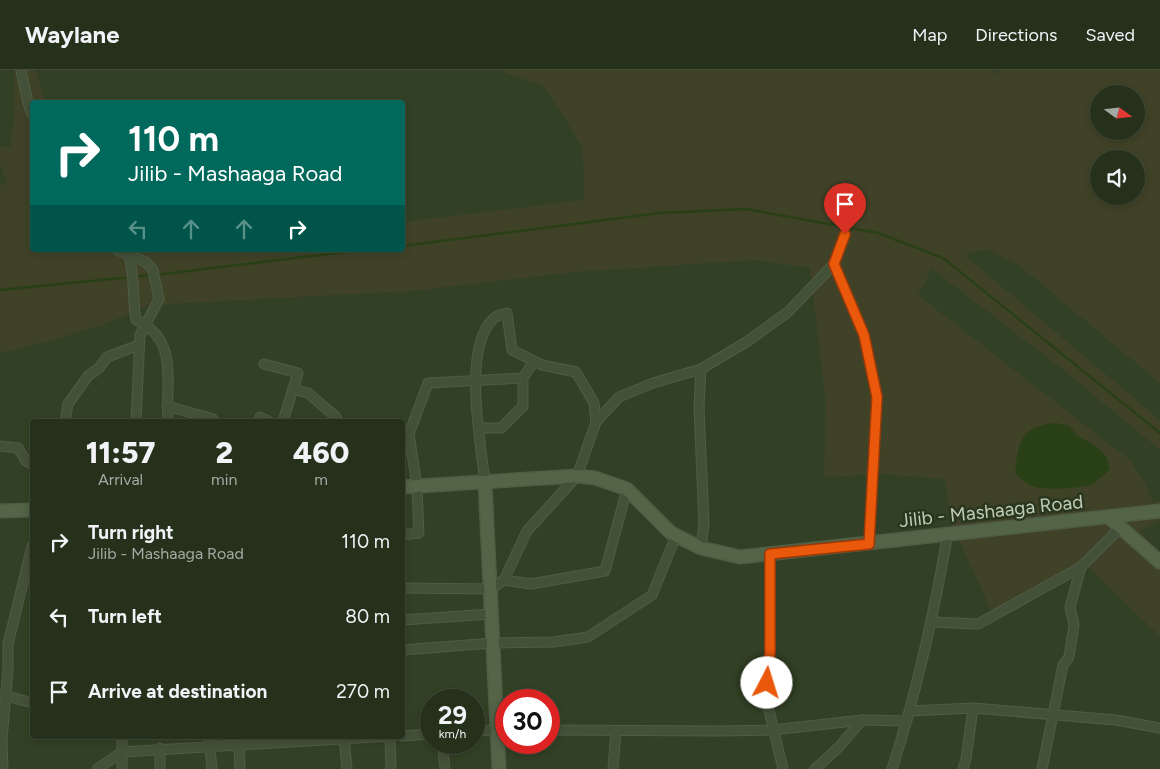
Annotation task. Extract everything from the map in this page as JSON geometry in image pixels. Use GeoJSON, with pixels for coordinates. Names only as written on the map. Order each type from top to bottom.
{"type":"FeatureCollection","features":[{"type":"Feature","properties":{"kind":"main road","name":"Jilib - Mashaaga Road"},"geometry":{"type":"LineString","coordinates":[[405,487],[577,476],[596,478],[627,489],[676,536],[702,548],[740,557],[869,544],[948,533],[1110,518],[1160,511]]}},
{"type":"Feature","properties":{"kind":"main road"},"geometry":{"type":"LineString","coordinates":[[485,483],[491,614],[498,689]]}},
{"type":"Feature","properties":{"kind":"main road"},"geometry":{"type":"LineString","coordinates":[[0,511],[30,510]]}},
{"type":"Feature","properties":{"kind":"main road"},"geometry":{"type":"LineString","coordinates":[[1110,518],[1122,526],[1160,562]]}},
{"type":"Feature","properties":{"kind":"main road"},"geometry":{"type":"LineString","coordinates":[[499,769],[500,754]]}},
{"type":"Feature","properties":{"kind":"street"},"geometry":{"type":"LineString","coordinates":[[21,70],[30,108]]}},
{"type":"Feature","properties":{"kind":"street"},"geometry":{"type":"LineString","coordinates":[[405,588],[490,589],[504,580],[528,531],[577,476],[596,422],[619,397],[653,383],[701,369],[748,341],[788,312],[834,264],[845,234]]}},
{"type":"Feature","properties":{"kind":"street"},"geometry":{"type":"LineString","coordinates":[[122,252],[146,262],[154,275],[158,298],[140,335],[136,419]]}},
{"type":"Feature","properties":{"kind":"street"},"geometry":{"type":"LineString","coordinates":[[130,255],[136,320],[146,324],[160,340],[168,363],[170,382],[167,406],[168,419]]}},
{"type":"Feature","properties":{"kind":"street"},"geometry":{"type":"LineString","coordinates":[[834,264],[864,335],[877,397],[869,544]]}},
{"type":"Feature","properties":{"kind":"street"},"geometry":{"type":"LineString","coordinates":[[485,483],[474,381],[480,342],[493,318],[507,313],[512,350],[542,365],[576,372],[594,403],[596,422]]}},
{"type":"Feature","properties":{"kind":"street"},"geometry":{"type":"LineString","coordinates":[[65,419],[68,404],[88,376],[99,368],[107,357],[139,345]]}},
{"type":"Feature","properties":{"kind":"street"},"geometry":{"type":"LineString","coordinates":[[480,428],[501,428],[523,406],[523,378],[534,361]]}},
{"type":"Feature","properties":{"kind":"street"},"geometry":{"type":"LineString","coordinates":[[264,364],[298,373],[284,419]]}},
{"type":"Feature","properties":{"kind":"street"},"geometry":{"type":"LineString","coordinates":[[701,369],[699,407],[704,523],[702,548]]}},
{"type":"Feature","properties":{"kind":"street"},"geometry":{"type":"LineString","coordinates":[[405,535],[419,533],[417,486],[409,434],[428,383],[523,378]]}},
{"type":"Feature","properties":{"kind":"street"},"geometry":{"type":"LineString","coordinates":[[293,389],[308,393],[337,419]]}},
{"type":"Feature","properties":{"kind":"street"},"geometry":{"type":"LineString","coordinates":[[167,406],[213,419]]}},
{"type":"Feature","properties":{"kind":"street"},"geometry":{"type":"LineString","coordinates":[[0,446],[18,448],[26,462],[30,463]]}},
{"type":"Feature","properties":{"kind":"street"},"geometry":{"type":"LineString","coordinates":[[504,580],[531,584],[604,571],[627,489]]}},
{"type":"Feature","properties":{"kind":"street"},"geometry":{"type":"LineString","coordinates":[[932,622],[978,624],[1081,567],[1122,526]]}},
{"type":"Feature","properties":{"kind":"street"},"geometry":{"type":"LineString","coordinates":[[892,769],[910,710],[932,622],[948,533]]}},
{"type":"Feature","properties":{"kind":"street"},"geometry":{"type":"LineString","coordinates":[[405,650],[493,643],[553,642],[588,637],[652,594],[676,536]]}},
{"type":"Feature","properties":{"kind":"street"},"geometry":{"type":"LineString","coordinates":[[3,769],[2,694],[8,670],[8,644],[30,554]]}},
{"type":"Feature","properties":{"kind":"street"},"geometry":{"type":"LineString","coordinates":[[770,554],[770,652],[766,698],[782,769]]}},
{"type":"Feature","properties":{"kind":"street"},"geometry":{"type":"LineString","coordinates":[[1042,769],[1051,715],[1063,665],[1069,657],[1074,625],[1070,607],[1081,567]]}},
{"type":"Feature","properties":{"kind":"street"},"geometry":{"type":"LineString","coordinates":[[405,620],[491,614]]}},
{"type":"Feature","properties":{"kind":"street"},"geometry":{"type":"LineString","coordinates":[[2,694],[30,702]]}},
{"type":"Feature","properties":{"kind":"street"},"geometry":{"type":"LineString","coordinates":[[910,710],[973,708],[1116,720],[1160,728]]}},
{"type":"Feature","properties":{"kind":"street"},"geometry":{"type":"LineString","coordinates":[[963,769],[966,760],[973,708]]}},
{"type":"Feature","properties":{"kind":"street"},"geometry":{"type":"LineString","coordinates":[[815,769],[839,747],[862,720]]}},
{"type":"Feature","properties":{"kind":"street"},"geometry":{"type":"LineString","coordinates":[[560,730],[773,730],[862,720],[907,721]]}},
{"type":"Feature","properties":{"kind":"street"},"geometry":{"type":"LineString","coordinates":[[613,769],[616,731]]}},
{"type":"Feature","properties":{"kind":"street"},"geometry":{"type":"LineString","coordinates":[[405,736],[420,735]]}},
{"type":"Feature","properties":{"kind":"street"},"geometry":{"type":"LineString","coordinates":[[122,739],[122,769]]}},
{"type":"Feature","properties":{"kind":"street"},"geometry":{"type":"LineString","coordinates":[[209,739],[212,769]]}},
{"type":"Feature","properties":{"kind":"street"},"geometry":{"type":"LineString","coordinates":[[97,769],[122,752],[160,748],[239,746],[331,739]]}},
{"type":"Feature","properties":{"kind":"street"},"geometry":{"type":"LineString","coordinates":[[344,739],[347,769]]}},
{"type":"Feature","properties":{"kind":"street"},"geometry":{"type":"LineString","coordinates":[[391,739],[391,769]]}},
{"type":"Feature","properties":{"kind":"street"},"geometry":{"type":"LineString","coordinates":[[239,746],[240,769]]}},
{"type":"Feature","properties":{"kind":"street"},"geometry":{"type":"LineString","coordinates":[[160,748],[160,769]]}},
{"type":"Feature","properties":{"kind":"street"},"geometry":{"type":"LineString","coordinates":[[443,754],[445,769]]}},
{"type":"Feature","properties":{"kind":"shaded area"},"geometry":{"type":"Polygon","coordinates":[[[14,70],[36,70],[44,100],[30,100],[30,252],[405,252],[405,222],[584,200],[583,149],[560,110],[543,86],[499,70],[992,70],[992,74],[1004,70],[1160,70],[1160,383],[1019,265],[987,249],[964,255],[1160,420],[1160,450],[1060,367],[932,269],[918,295],[1131,461],[1146,486],[1153,503],[1160,502],[1160,521],[1139,531],[1160,552],[1160,636],[1087,566],[994,616],[952,525],[945,479],[881,474],[824,477],[826,404],[810,268],[755,260],[574,272],[411,291],[147,305],[105,324],[0,353],[0,186],[7,183],[0,165],[0,146],[10,148],[15,109],[14,70]],[[1056,423],[1033,428],[1023,437],[1046,488],[1092,484],[1098,448],[1077,435],[1069,426],[1056,423]]]}},
{"type":"Feature","properties":{"kind":"shaded area"},"geometry":{"type":"Polygon","coordinates":[[[1056,423],[1069,426],[1077,435],[1098,448],[1107,458],[1110,469],[1092,484],[1072,488],[1039,488],[1031,486],[1021,479],[1015,473],[1020,445],[1024,438],[1028,432],[1035,428],[1056,423]]]}},
{"type":"Feature","properties":{"kind":"waterway"},"geometry":{"type":"LineString","coordinates":[[405,246],[660,213],[746,209],[878,233],[943,258],[1160,433]]}},
{"type":"Feature","properties":{"kind":"waterway"},"geometry":{"type":"LineString","coordinates":[[156,275],[345,252]]}},
{"type":"Feature","properties":{"kind":"waterway"},"geometry":{"type":"LineString","coordinates":[[0,290],[151,275]]}},
{"type":"Feature","properties":{"kind":"route"},"geometry":{"type":"LineString","coordinates":[[767,683],[770,652],[770,554],[869,544],[877,397],[864,335],[834,264],[845,234]]}}]}
